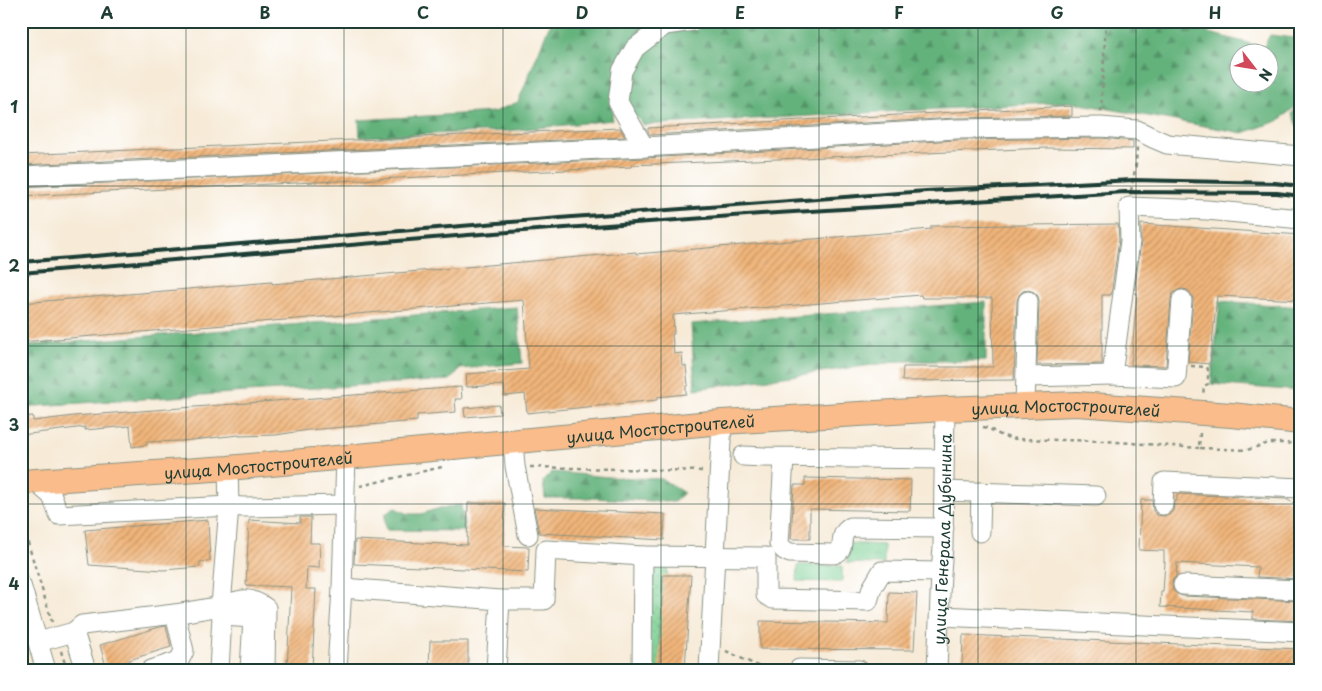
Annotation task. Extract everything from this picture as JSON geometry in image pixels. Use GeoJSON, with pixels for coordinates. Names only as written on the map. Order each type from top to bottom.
{"type":"FeatureCollection","features":[{"type":"Feature","properties":{"kind":"main road","name":"улица Мостостроителей"},"geometry":{"type":"LineString","coordinates":[[29,482],[228,468],[722,422],[945,409],[1076,404],[1301,422]]}},
{"type":"Feature","properties":{"kind":"street"},"geometry":{"type":"LineString","coordinates":[[644,146],[618,102],[622,71],[635,48],[665,25],[693,21]]}},
{"type":"Feature","properties":{"kind":"street"},"geometry":{"type":"LineString","coordinates":[[21,176],[196,169],[956,129],[1101,127],[1138,130],[1167,144],[1301,156]]}},
{"type":"Feature","properties":{"kind":"street"},"geometry":{"type":"LineString","coordinates":[[1112,375],[1130,241],[1129,207],[1207,210],[1301,219]]}},
{"type":"Feature","properties":{"kind":"street"},"geometry":{"type":"LineString","coordinates":[[1026,377],[1112,375],[1176,378],[1182,300]]}},
{"type":"Feature","properties":{"kind":"street"},"geometry":{"type":"LineString","coordinates":[[1025,406],[1028,301]]}},
{"type":"Feature","properties":{"kind":"street","name":"улица Генерала Дубынина"},"geometry":{"type":"LineString","coordinates":[[937,670],[941,572],[944,547],[945,409]]}},
{"type":"Feature","properties":{"kind":"street"},"geometry":{"type":"LineString","coordinates":[[709,670],[722,422]]}},
{"type":"Feature","properties":{"kind":"street"},"geometry":{"type":"LineString","coordinates":[[513,441],[515,466],[528,535]]}},
{"type":"Feature","properties":{"kind":"street"},"geometry":{"type":"LineString","coordinates":[[337,670],[342,588],[346,456]]}},
{"type":"Feature","properties":{"kind":"street"},"geometry":{"type":"LineString","coordinates":[[743,456],[779,468],[944,459]]}},
{"type":"Feature","properties":{"kind":"street"},"geometry":{"type":"LineString","coordinates":[[219,670],[221,611],[229,506],[228,468]]}},
{"type":"Feature","properties":{"kind":"street"},"geometry":{"type":"LineString","coordinates":[[779,468],[779,544],[790,553],[839,553],[842,536],[851,527],[944,528]]}},
{"type":"Feature","properties":{"kind":"street"},"geometry":{"type":"LineString","coordinates":[[29,482],[52,496],[60,515],[229,506],[345,505]]}},
{"type":"Feature","properties":{"kind":"street"},"geometry":{"type":"LineString","coordinates":[[1163,505],[1164,482],[1301,488]]}},
{"type":"Feature","properties":{"kind":"street"},"geometry":{"type":"LineString","coordinates":[[944,491],[1096,496]]}},
{"type":"Feature","properties":{"kind":"street"},"geometry":{"type":"LineString","coordinates":[[980,532],[981,492]]}},
{"type":"Feature","properties":{"kind":"street"},"geometry":{"type":"LineString","coordinates":[[342,588],[500,600],[544,600],[546,550],[643,556],[766,557],[766,595],[773,599],[868,601],[872,588],[882,571],[941,572]]}},
{"type":"Feature","properties":{"kind":"street"},"geometry":{"type":"LineString","coordinates":[[642,670],[643,556]]}},
{"type":"Feature","properties":{"kind":"street"},"geometry":{"type":"LineString","coordinates":[[21,585],[46,670]]}},
{"type":"Feature","properties":{"kind":"street"},"geometry":{"type":"LineString","coordinates":[[1183,585],[1301,590]]}},
{"type":"Feature","properties":{"kind":"street"},"geometry":{"type":"LineString","coordinates":[[221,611],[246,598],[258,602],[266,608],[265,670]]}},
{"type":"Feature","properties":{"kind":"street"},"geometry":{"type":"LineString","coordinates":[[496,670],[500,600]]}},
{"type":"Feature","properties":{"kind":"street"},"geometry":{"type":"LineString","coordinates":[[38,642],[65,634],[82,625],[175,614],[221,611],[253,618],[250,670]]}},
{"type":"Feature","properties":{"kind":"street"},"geometry":{"type":"LineString","coordinates":[[150,670],[178,661],[184,651],[175,614]]}},
{"type":"Feature","properties":{"kind":"street"},"geometry":{"type":"LineString","coordinates":[[940,616],[1301,632]]}},
{"type":"Feature","properties":{"kind":"street"},"geometry":{"type":"LineString","coordinates":[[65,634],[86,670]]}},
{"type":"Feature","properties":{"kind":"street"},"geometry":{"type":"LineString","coordinates":[[799,669],[859,670]]}},
{"type":"Feature","properties":{"kind":"path"},"geometry":{"type":"LineString","coordinates":[[1101,127],[1106,21]]}},
{"type":"Feature","properties":{"kind":"path"},"geometry":{"type":"LineString","coordinates":[[1129,207],[1136,164],[1138,130]]}},
{"type":"Feature","properties":{"kind":"path"},"geometry":{"type":"LineString","coordinates":[[1177,365],[1206,367],[1208,369],[1208,384],[1204,386],[1203,398]]}},
{"type":"Feature","properties":{"kind":"path"},"geometry":{"type":"LineString","coordinates":[[980,426],[1002,436],[1016,439],[1104,441],[1248,450],[1269,443],[1301,445]]}},
{"type":"Feature","properties":{"kind":"path"},"geometry":{"type":"LineString","coordinates":[[1199,448],[1200,433]]}},
{"type":"Feature","properties":{"kind":"path"},"geometry":{"type":"LineString","coordinates":[[21,531],[24,530],[65,634],[67,670]]}},
{"type":"Feature","properties":{"kind":"path"},"geometry":{"type":"LineString","coordinates":[[710,644],[762,668],[799,669]]}},
{"type":"Feature","properties":{"kind":"green space"},"geometry":{"type":"Polygon","coordinates":[[[551,21],[644,21],[647,27],[617,64],[612,120],[508,131],[360,137],[359,120],[494,112],[518,102],[551,21]]]}},
{"type":"Feature","properties":{"kind":"green space"},"geometry":{"type":"Polygon","coordinates":[[[724,21],[1043,21],[1070,23],[1088,21],[1201,31],[1244,42],[1230,42],[1230,92],[1280,92],[1280,42],[1266,42],[1270,35],[1301,39],[1301,131],[1292,114],[1297,105],[1278,121],[1243,133],[1070,102],[643,125],[618,95],[637,41],[724,21]]]}},
{"type":"Feature","properties":{"kind":"green space"},"geometry":{"type":"Polygon","coordinates":[[[1220,301],[1301,307],[1301,391],[1211,384],[1220,301]]]}},
{"type":"Feature","properties":{"kind":"green space"},"geometry":{"type":"Polygon","coordinates":[[[986,302],[986,361],[902,361],[695,389],[691,324],[986,302]]]}},
{"type":"Feature","properties":{"kind":"green space"},"geometry":{"type":"Polygon","coordinates":[[[517,307],[522,363],[460,369],[450,380],[21,407],[21,346],[517,307]]]}},
{"type":"Feature","properties":{"kind":"green space"},"geometry":{"type":"Polygon","coordinates":[[[552,472],[662,479],[684,493],[674,502],[545,498],[543,481],[552,472]]]}},
{"type":"Feature","properties":{"kind":"green space"},"geometry":{"type":"Polygon","coordinates":[[[461,505],[465,531],[387,530],[385,527],[385,514],[395,508],[408,514],[421,514],[440,508],[461,505]]]}},
{"type":"Feature","properties":{"kind":"green space"},"geometry":{"type":"Polygon","coordinates":[[[848,543],[884,545],[884,564],[847,563],[848,543]]]}},
{"type":"Feature","properties":{"kind":"green space"},"geometry":{"type":"Polygon","coordinates":[[[668,564],[660,670],[647,670],[652,567],[668,564]]]}},
{"type":"Feature","properties":{"kind":"green space"},"geometry":{"type":"Polygon","coordinates":[[[798,565],[842,566],[842,582],[797,581],[798,565]]]}},
{"type":"Feature","properties":{"kind":"building"},"geometry":{"type":"Polygon","coordinates":[[[1072,106],[1072,116],[955,118],[650,135],[648,131],[648,128],[1072,106]]]}},
{"type":"Feature","properties":{"kind":"building"},"geometry":{"type":"Polygon","coordinates":[[[620,128],[625,137],[21,165],[21,155],[620,128]]]}},
{"type":"Feature","properties":{"kind":"building"},"geometry":{"type":"Polygon","coordinates":[[[1101,138],[1133,141],[1133,149],[1048,148],[631,165],[631,167],[21,196],[21,187],[645,158],[956,140],[1101,138]]]}},
{"type":"Feature","properties":{"kind":"building"},"geometry":{"type":"Polygon","coordinates":[[[1118,224],[1119,240],[1111,295],[1102,295],[1102,364],[1037,365],[1039,301],[1038,296],[1034,292],[1028,290],[1023,291],[1019,295],[1017,301],[1014,380],[902,381],[903,367],[993,367],[992,298],[922,298],[921,295],[673,315],[674,354],[682,353],[683,366],[686,366],[688,385],[686,386],[686,394],[657,397],[657,400],[527,413],[525,394],[505,396],[504,385],[467,387],[466,374],[529,369],[524,300],[21,342],[21,303],[272,282],[272,284],[636,252],[636,254],[931,229],[931,226],[1118,224]]]}},
{"type":"Feature","properties":{"kind":"building"},"geometry":{"type":"Polygon","coordinates":[[[1141,224],[1301,235],[1301,300],[1217,296],[1210,364],[1188,362],[1193,300],[1188,290],[1178,290],[1173,293],[1171,299],[1166,366],[1131,365],[1137,293],[1134,293],[1141,242],[1141,224]]]}},
{"type":"Feature","properties":{"kind":"building"},"geometry":{"type":"Polygon","coordinates":[[[461,387],[462,399],[455,399],[456,412],[417,415],[417,421],[308,430],[276,435],[239,435],[182,441],[147,442],[147,445],[132,447],[130,426],[85,430],[85,427],[21,435],[21,417],[33,416],[33,421],[74,416],[461,387]]]}},
{"type":"Feature","properties":{"kind":"building"},"geometry":{"type":"Polygon","coordinates":[[[499,405],[500,414],[465,417],[464,408],[499,405]]]}},
{"type":"Feature","properties":{"kind":"building"},"geometry":{"type":"Polygon","coordinates":[[[805,478],[911,480],[910,511],[810,509],[810,539],[791,539],[794,485],[805,485],[805,478]]]}},
{"type":"Feature","properties":{"kind":"building"},"geometry":{"type":"Polygon","coordinates":[[[1177,494],[1286,499],[1301,507],[1301,579],[1257,577],[1258,567],[1177,563],[1176,577],[1173,579],[1172,585],[1173,591],[1183,596],[1301,601],[1301,621],[1253,619],[1253,612],[1160,607],[1161,592],[1163,592],[1164,551],[1139,550],[1141,500],[1152,500],[1153,511],[1157,515],[1169,515],[1173,511],[1174,501],[1177,501],[1177,494]]]}},
{"type":"Feature","properties":{"kind":"building"},"geometry":{"type":"Polygon","coordinates":[[[468,503],[505,503],[504,546],[529,547],[528,572],[354,564],[355,540],[467,545],[468,503]]]}},
{"type":"Feature","properties":{"kind":"building"},"geometry":{"type":"Polygon","coordinates":[[[534,508],[665,514],[664,540],[539,533],[534,508]]]}},
{"type":"Feature","properties":{"kind":"building"},"geometry":{"type":"Polygon","coordinates":[[[300,517],[311,517],[310,543],[320,543],[319,568],[307,567],[306,589],[316,589],[312,670],[287,670],[291,587],[246,585],[249,520],[300,523],[300,517]]]}},
{"type":"Feature","properties":{"kind":"building"},"geometry":{"type":"Polygon","coordinates":[[[208,520],[210,561],[200,562],[200,567],[163,570],[89,565],[85,530],[208,520]]]}},
{"type":"Feature","properties":{"kind":"building"},"geometry":{"type":"Polygon","coordinates":[[[663,575],[691,575],[685,670],[659,670],[663,575]]]}},
{"type":"Feature","properties":{"kind":"building"},"geometry":{"type":"Polygon","coordinates":[[[889,592],[917,593],[914,650],[760,649],[760,621],[888,623],[889,592]]]}},
{"type":"Feature","properties":{"kind":"building"},"geometry":{"type":"Polygon","coordinates":[[[166,626],[171,647],[129,660],[132,670],[107,670],[100,645],[166,626]]]}},
{"type":"Feature","properties":{"kind":"building"},"geometry":{"type":"Polygon","coordinates":[[[963,635],[1301,649],[1301,670],[1067,670],[962,665],[963,635]]]}},
{"type":"Feature","properties":{"kind":"building"},"geometry":{"type":"Polygon","coordinates":[[[430,641],[468,641],[468,670],[429,670],[430,641]]]}},
{"type":"Feature","properties":{"kind":"railway"},"geometry":{"type":"LineString","coordinates":[[21,262],[572,217],[926,191],[1133,180],[1275,183],[1301,186]]}},
{"type":"Feature","properties":{"kind":"railway"},"geometry":{"type":"LineString","coordinates":[[21,273],[468,235],[761,214],[1125,192],[1277,193],[1301,196]]}}]}
